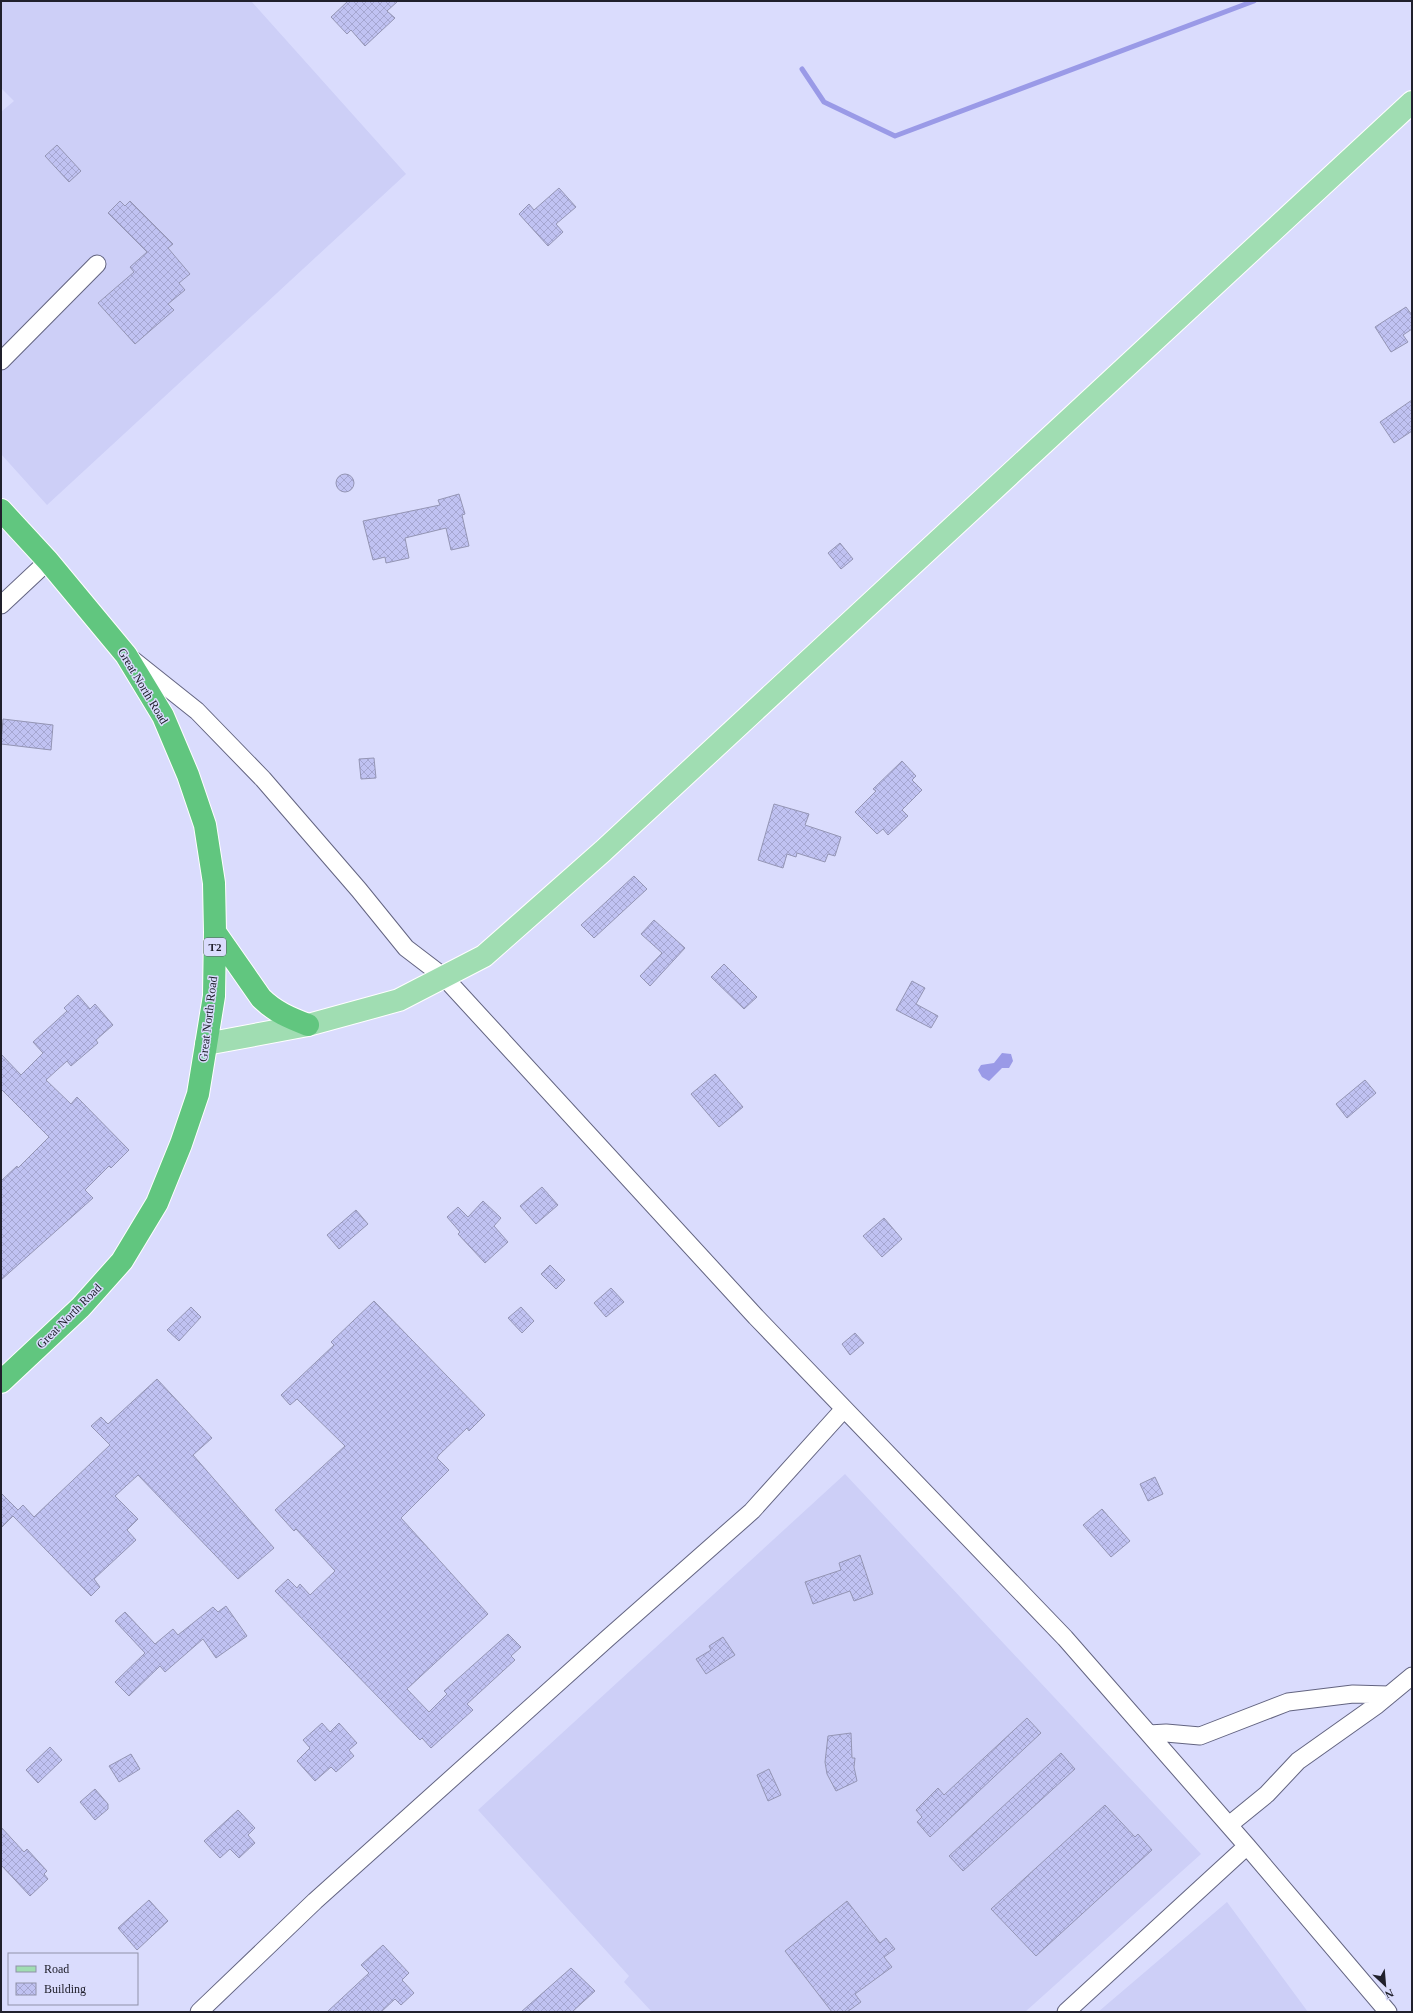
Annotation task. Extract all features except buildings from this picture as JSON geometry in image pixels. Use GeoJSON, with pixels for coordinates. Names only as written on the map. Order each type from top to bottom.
{"type":"FeatureCollection","features":[{"type":"Feature","properties":{"kind":"highway","name":"Great North Road"},"geometry":{"type":"LineString","coordinates":[[1,510],[48,561],[126,655],[163,716],[188,775],[205,825],[214,883],[215,932],[214,996],[198,1094],[181,1144],[157,1204],[122,1261],[81,1307],[1,1382]]}},
{"type":"Feature","properties":{"kind":"highway"},"geometry":{"type":"LineString","coordinates":[[215,932],[261,998],[270,1007],[283,1015],[308,1025]]}},
{"type":"Feature","properties":{"kind":"main road"},"geometry":{"type":"LineString","coordinates":[[206,1044],[308,1025],[399,1000],[484,956],[603,851],[1412,102]]}},
{"type":"Feature","properties":{"kind":"street"},"geometry":{"type":"LineString","coordinates":[[1,361],[97,264]]}},
{"type":"Feature","properties":{"kind":"street"},"geometry":{"type":"LineString","coordinates":[[1,605],[48,561]]}},
{"type":"Feature","properties":{"kind":"street"},"geometry":{"type":"LineString","coordinates":[[126,655],[197,710],[263,779],[359,890],[406,948],[444,978],[608,1158],[843,1410],[1065,1638],[1248,1846],[1388,2012]]}},
{"type":"Feature","properties":{"kind":"street"},"geometry":{"type":"LineString","coordinates":[[200,2012],[321,1896],[608,1638],[752,1511],[843,1410]]}},
{"type":"Feature","properties":{"kind":"street"},"geometry":{"type":"LineString","coordinates":[[1228,1825],[1267,1794],[1298,1761],[1389,1695],[1412,1676]]}},
{"type":"Feature","properties":{"kind":"street"},"geometry":{"type":"LineString","coordinates":[[1149,1734],[1166,1733],[1200,1736],[1288,1702],[1353,1694],[1389,1695]]}},
{"type":"Feature","properties":{"kind":"street"},"geometry":{"type":"LineString","coordinates":[[1066,2012],[1248,1846]]}},
{"type":"Feature","properties":{"kind":"shaded area"},"geometry":{"type":"Polygon","coordinates":[[[1,1],[251,1],[406,174],[47,505],[1,454],[1,112],[14,101],[1,88],[1,1]]]}},
{"type":"Feature","properties":{"kind":"shaded area"},"geometry":{"type":"Polygon","coordinates":[[[845,1474],[1201,1854],[1025,2012],[652,2012],[624,1982],[629,1976],[478,1810],[845,1474]]]}},
{"type":"Feature","properties":{"kind":"shaded area"},"geometry":{"type":"Polygon","coordinates":[[[1227,1902],[1308,2012],[1098,2012],[1227,1902]]]}},
{"type":"Feature","properties":{"kind":"water"},"geometry":{"type":"Polygon","coordinates":[[[1002,1053],[1011,1054],[1013,1061],[1009,1068],[1002,1068],[989,1081],[982,1077],[978,1070],[981,1065],[994,1063],[1002,1053]]]}},
{"type":"Feature","properties":{"kind":"waterway"},"geometry":{"type":"LineString","coordinates":[[802,69],[824,102],[895,136],[1254,1]]}}]}
